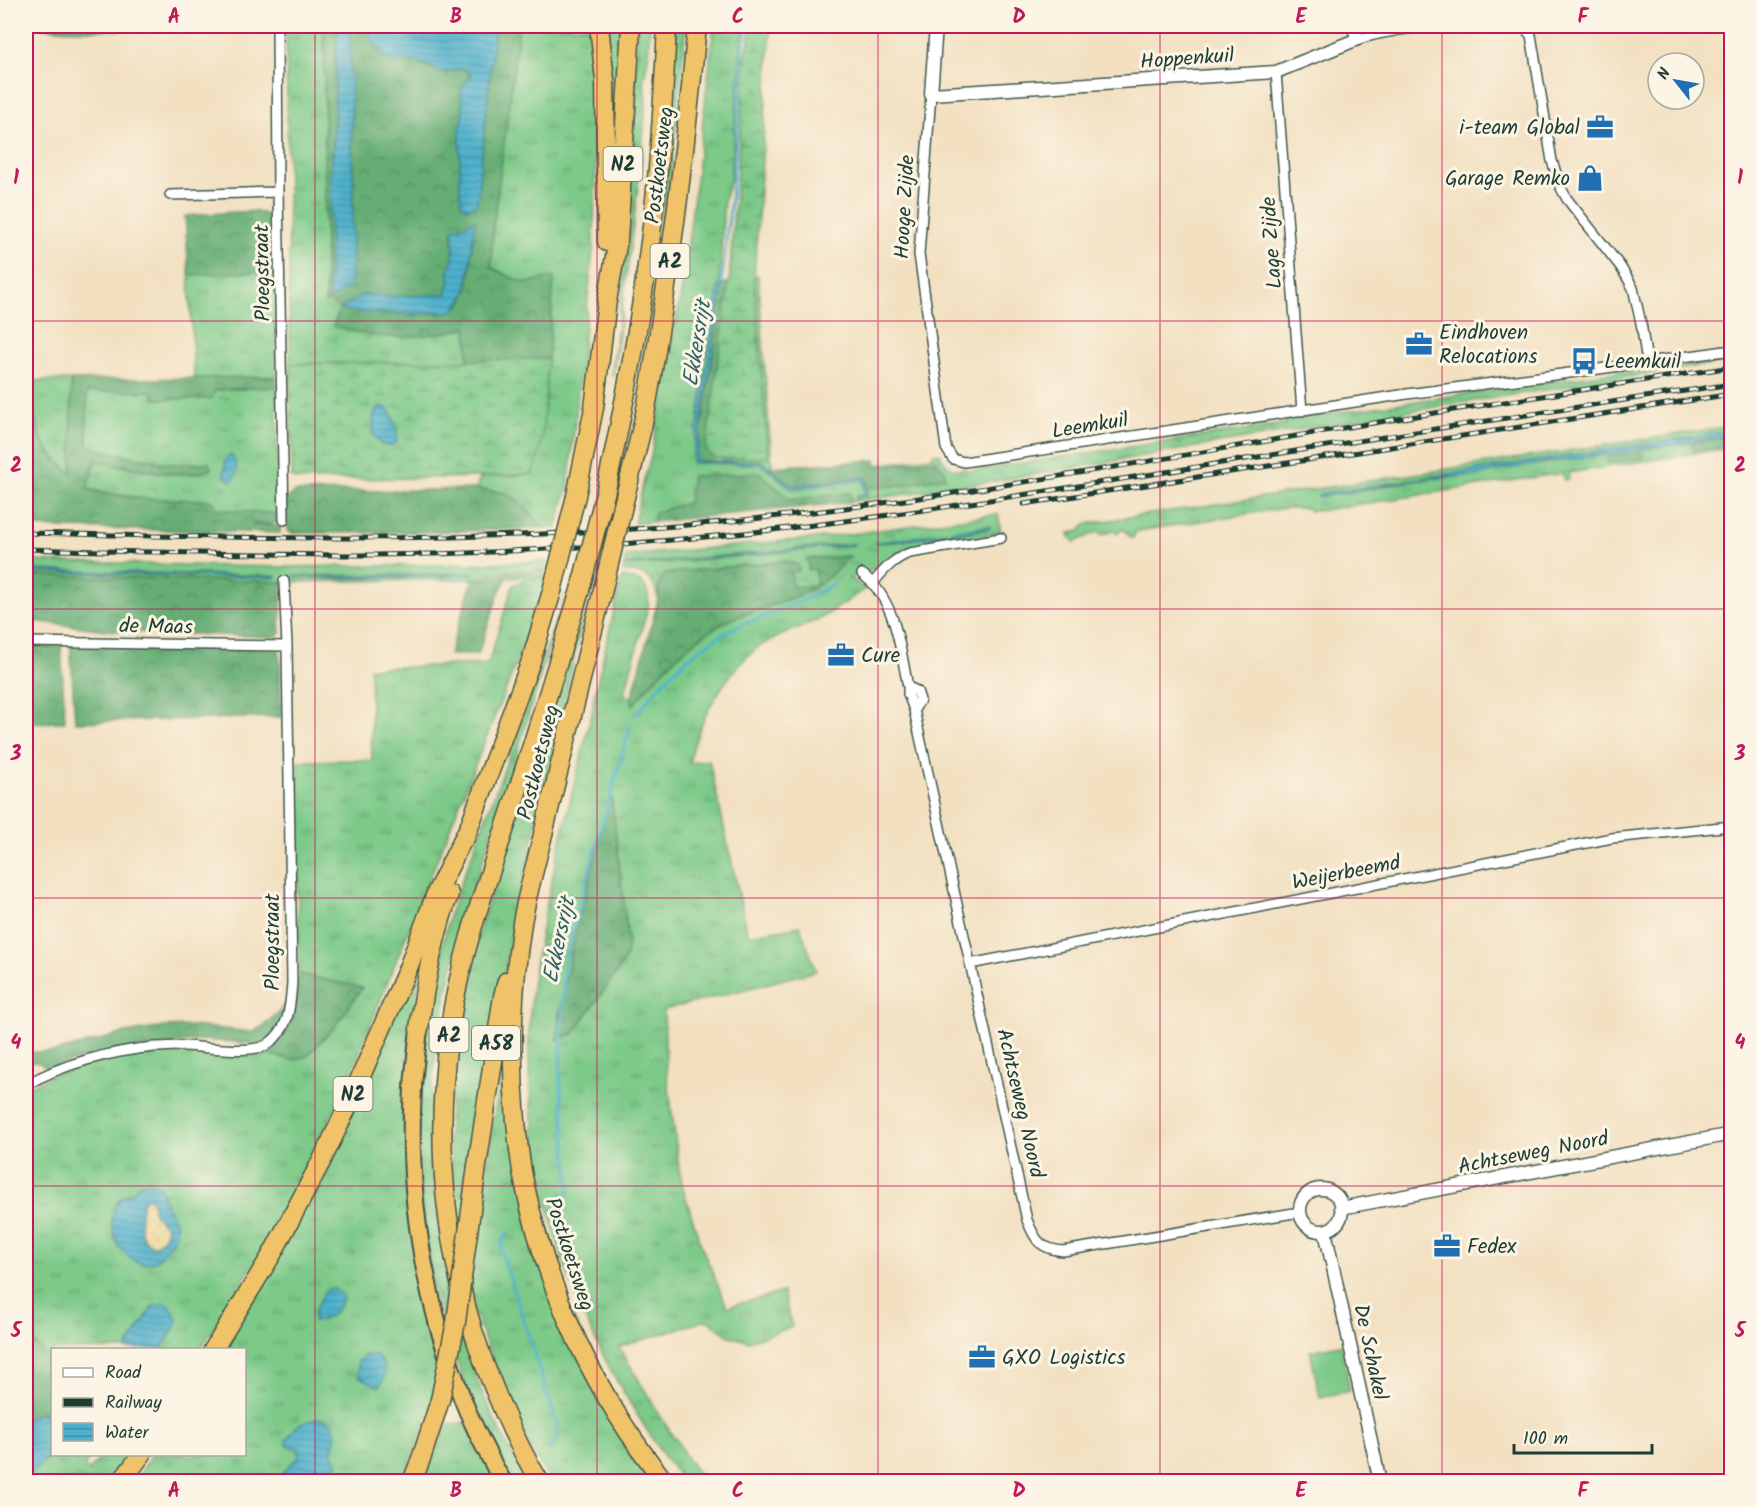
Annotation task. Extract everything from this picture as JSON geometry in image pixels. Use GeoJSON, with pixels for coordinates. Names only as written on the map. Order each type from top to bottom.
{"type":"FeatureCollection","features":[{"type":"Feature","properties":{"kind":"highway"},"geometry":{"type":"LineString","coordinates":[[599,26],[605,90],[607,301]]}},
{"type":"Feature","properties":{"kind":"highway","name":"Postkoetsweg"},"geometry":{"type":"LineString","coordinates":[[503,1482],[460,1392],[440,1332],[421,1246],[414,1191],[413,1088],[425,982],[432,950],[469,826],[531,661],[552,591],[576,496],[594,408],[607,301],[618,240],[631,26]]}},
{"type":"Feature","properties":{"kind":"highway","name":"Postkoetsweg"},"geometry":{"type":"LineString","coordinates":[[540,1482],[512,1432],[486,1372],[469,1321],[449,1234],[442,1135],[443,1088],[449,1032],[457,988],[473,924],[580,590],[625,401],[648,256],[658,171],[667,26]]}},
{"type":"Feature","properties":{"kind":"highway","name":"Postkoetsweg"},"geometry":{"type":"LineString","coordinates":[[665,1482],[616,1415],[578,1344],[553,1285],[524,1186],[513,1091],[513,1062],[515,1000],[522,922],[645,411],[682,172],[697,26]]}},
{"type":"Feature","properties":{"kind":"highway","name":"N2"},"geometry":{"type":"LineString","coordinates":[[214,1348],[271,1256],[327,1149],[408,968],[437,891],[469,826]]}},
{"type":"Feature","properties":{"kind":"highway","name":"A58"},"geometry":{"type":"LineString","coordinates":[[412,1482],[440,1400],[456,1322],[503,996],[522,922]]}},
{"type":"Feature","properties":{"kind":"highway"},"geometry":{"type":"LineString","coordinates":[[121,1482],[141,1456]]}},
{"type":"Feature","properties":{"kind":"street","name":"Ploegstraat"},"geometry":{"type":"LineString","coordinates":[[277,26],[284,520]]}},
{"type":"Feature","properties":{"kind":"street","name":"Hooge Zijde"},"geometry":{"type":"LineString","coordinates":[[936,26],[919,254],[946,448],[953,459]]}},
{"type":"Feature","properties":{"kind":"street"},"geometry":{"type":"LineString","coordinates":[[1353,26],[1358,39]]}},
{"type":"Feature","properties":{"kind":"street","name":"Hoppenkuil"},"geometry":{"type":"LineString","coordinates":[[931,94],[1276,72],[1358,39],[1380,33],[1438,26]]}},
{"type":"Feature","properties":{"kind":"street"},"geometry":{"type":"LineString","coordinates":[[1522,26],[1531,35],[1552,161],[1561,188],[1567,199],[1620,266],[1633,288],[1647,362]]}},
{"type":"Feature","properties":{"kind":"street","name":"Lage Zijde"},"geometry":{"type":"LineString","coordinates":[[1276,72],[1302,411]]}},
{"type":"Feature","properties":{"kind":"street"},"geometry":{"type":"LineString","coordinates":[[170,195],[278,192]]}},
{"type":"Feature","properties":{"kind":"street","name":"Leemkuil"},"geometry":{"type":"LineString","coordinates":[[953,459],[964,462],[1407,394],[1731,350]]}},
{"type":"Feature","properties":{"kind":"street"},"geometry":{"type":"LineString","coordinates":[[284,490],[295,489]]}},
{"type":"Feature","properties":{"kind":"street"},"geometry":{"type":"LineString","coordinates":[[873,583],[901,556],[1001,538]]}},
{"type":"Feature","properties":{"kind":"street","name":"Achtseweg Noord"},"geometry":{"type":"LineString","coordinates":[[862,574],[873,583],[889,609],[908,694],[914,710],[1027,1220],[1037,1241],[1047,1248],[1063,1251],[1300,1212]]}},
{"type":"Feature","properties":{"kind":"street","name":"Ploegstraat"},"geometry":{"type":"LineString","coordinates":[[26,1084],[55,1070],[108,1055],[152,1048],[182,1046],[248,1050],[260,1048],[268,1045],[284,1028],[290,1012],[292,982],[284,581]]}},
{"type":"Feature","properties":{"kind":"street","name":"de Maas"},"geometry":{"type":"LineString","coordinates":[[26,642],[287,646]]}},
{"type":"Feature","properties":{"kind":"street","name":"Weijerbeemd"},"geometry":{"type":"LineString","coordinates":[[970,964],[1612,838],[1731,826]]}},
{"type":"Feature","properties":{"kind":"street","name":"Achtseweg Noord"},"geometry":{"type":"LineString","coordinates":[[1341,1208],[1731,1134]]}},
{"type":"Feature","properties":{"kind":"street"},"geometry":{"type":"LineString","coordinates":[[1315,1190],[1329,1191],[1335,1195],[1341,1208],[1339,1220],[1330,1229],[1324,1231],[1311,1229],[1302,1219],[1300,1212],[1300,1205],[1304,1198],[1315,1190]]}},
{"type":"Feature","properties":{"kind":"street","name":"De Schakel"},"geometry":{"type":"LineString","coordinates":[[1324,1231],[1380,1482]]}},
{"type":"Feature","properties":{"kind":"green space"},"geometry":{"type":"Polygon","coordinates":[[[26,26],[186,26],[86,30],[26,26]]]}},
{"type":"Feature","properties":{"kind":"green space"},"geometry":{"type":"Polygon","coordinates":[[[286,26],[324,26],[325,303],[329,301],[381,336],[446,332],[468,326],[468,361],[290,364],[286,26]]]}},
{"type":"Feature","properties":{"kind":"green space"},"geometry":{"type":"Polygon","coordinates":[[[324,26],[337,26],[329,300],[351,285],[353,188],[350,31],[343,28],[344,26],[370,26],[369,34],[386,58],[396,62],[421,63],[444,73],[466,69],[472,76],[461,89],[463,119],[460,129],[460,192],[486,112],[495,26],[519,26],[493,229],[491,267],[528,283],[554,278],[548,359],[468,361],[467,326],[449,332],[422,336],[374,336],[333,326],[340,309],[329,301],[326,303],[324,26]],[[452,232],[454,254],[449,270],[446,295],[389,297],[363,294],[341,309],[382,314],[419,314],[456,308],[468,288],[472,247],[452,232]]]}},
{"type":"Feature","properties":{"kind":"green space"},"geometry":{"type":"Polygon","coordinates":[[[519,26],[588,26],[593,80],[596,166],[593,250],[568,488],[556,528],[544,528],[519,501],[503,492],[475,489],[481,477],[524,475],[539,455],[554,279],[528,283],[491,268],[493,229],[519,26]]]}},
{"type":"Feature","properties":{"kind":"green space"},"geometry":{"type":"Polygon","coordinates":[[[606,26],[620,26],[615,137],[613,138],[606,26]]]}},
{"type":"Feature","properties":{"kind":"green space"},"geometry":{"type":"Polygon","coordinates":[[[637,26],[650,26],[644,79],[646,103],[641,164],[612,377],[629,202],[637,26]]]}},
{"type":"Feature","properties":{"kind":"green space"},"geometry":{"type":"Polygon","coordinates":[[[675,26],[686,26],[671,170],[658,256],[667,170],[675,26]]]}},
{"type":"Feature","properties":{"kind":"green space"},"geometry":{"type":"Polygon","coordinates":[[[714,26],[747,26],[742,38],[730,182],[724,200],[719,283],[692,463],[761,464],[767,469],[862,480],[865,494],[858,495],[857,500],[859,497],[868,495],[867,487],[906,485],[945,471],[936,460],[876,467],[876,465],[933,457],[933,454],[940,453],[946,464],[968,471],[1284,424],[1287,420],[1731,355],[1731,361],[1447,405],[988,482],[851,502],[850,493],[790,500],[724,475],[693,476],[688,503],[655,512],[654,522],[634,523],[651,457],[683,283],[714,26]]]}},
{"type":"Feature","properties":{"kind":"green space"},"geometry":{"type":"Polygon","coordinates":[[[752,26],[771,26],[754,277],[768,457],[713,458],[706,448],[729,283],[745,57],[752,26]]]}},
{"type":"Feature","properties":{"kind":"green space"},"geometry":{"type":"Polygon","coordinates":[[[260,212],[271,221],[275,251],[275,290],[264,286],[257,272],[189,275],[185,216],[260,212]]]}},
{"type":"Feature","properties":{"kind":"green space"},"geometry":{"type":"Polygon","coordinates":[[[257,272],[264,286],[275,290],[276,377],[194,378],[189,275],[257,272]]]}},
{"type":"Feature","properties":{"kind":"green space"},"geometry":{"type":"Polygon","coordinates":[[[758,275],[772,466],[769,467],[758,461],[713,461],[713,458],[768,456],[754,277],[758,275]]]}},
{"type":"Feature","properties":{"kind":"green space"},"geometry":{"type":"Polygon","coordinates":[[[723,283],[729,283],[706,448],[713,461],[697,461],[696,458],[723,283]]]}},
{"type":"Feature","properties":{"kind":"green space"},"geometry":{"type":"Polygon","coordinates":[[[548,359],[542,438],[539,454],[531,474],[481,477],[298,480],[292,478],[290,364],[548,359]]]}},
{"type":"Feature","properties":{"kind":"green space"},"geometry":{"type":"Polygon","coordinates":[[[276,377],[277,387],[215,390],[212,398],[206,399],[156,399],[150,391],[87,392],[89,446],[170,464],[209,463],[211,469],[185,474],[170,473],[95,461],[87,489],[117,496],[209,500],[215,504],[216,509],[278,514],[278,522],[253,525],[280,526],[280,533],[26,527],[26,394],[43,443],[52,456],[72,473],[71,380],[276,377]]]}},
{"type":"Feature","properties":{"kind":"green space"},"geometry":{"type":"Polygon","coordinates":[[[71,380],[72,474],[47,450],[26,394],[26,381],[71,380]]]}},
{"type":"Feature","properties":{"kind":"green space"},"geometry":{"type":"Polygon","coordinates":[[[277,387],[278,514],[216,509],[209,500],[146,499],[87,489],[95,461],[171,474],[200,473],[211,469],[209,463],[170,464],[89,446],[86,393],[89,391],[150,391],[156,399],[210,399],[215,390],[277,387]]]}},
{"type":"Feature","properties":{"kind":"green space"},"geometry":{"type":"Polygon","coordinates":[[[1731,426],[1731,431],[1319,494],[1344,494],[1405,482],[1478,475],[1504,469],[1692,442],[1694,451],[1731,445],[1731,448],[1568,473],[1569,480],[1564,480],[1563,473],[1316,511],[1309,511],[1308,508],[1285,508],[1138,531],[1131,538],[1123,529],[1117,534],[1114,531],[1101,535],[1097,532],[1075,542],[1069,533],[1080,531],[1085,524],[1731,426]]]}},
{"type":"Feature","properties":{"kind":"green space"},"geometry":{"type":"Polygon","coordinates":[[[1731,436],[1731,445],[1693,451],[1692,442],[1731,436]]]}},
{"type":"Feature","properties":{"kind":"green space"},"geometry":{"type":"Polygon","coordinates":[[[1643,452],[1644,458],[1608,463],[1607,457],[1643,452]]]}},
{"type":"Feature","properties":{"kind":"green space"},"geometry":{"type":"Polygon","coordinates":[[[875,460],[877,467],[936,460],[945,471],[945,477],[887,486],[867,487],[866,477],[792,486],[769,467],[875,460]]]}},
{"type":"Feature","properties":{"kind":"green space"},"geometry":{"type":"Polygon","coordinates":[[[760,473],[790,500],[850,493],[851,502],[654,522],[655,512],[688,503],[692,476],[760,473]]]}},
{"type":"Feature","properties":{"kind":"green space"},"geometry":{"type":"Polygon","coordinates":[[[475,489],[497,491],[516,499],[544,528],[292,533],[286,526],[287,502],[296,492],[475,489]]]}},
{"type":"Feature","properties":{"kind":"green space"},"geometry":{"type":"Polygon","coordinates":[[[998,514],[1001,533],[908,547],[875,568],[849,579],[865,589],[825,616],[762,645],[744,660],[723,686],[705,716],[693,747],[689,763],[709,760],[748,935],[800,926],[816,971],[664,1010],[666,1064],[679,1169],[701,1245],[727,1307],[783,1292],[792,1327],[748,1341],[729,1336],[707,1320],[619,1347],[673,1437],[704,1481],[684,1481],[652,1438],[607,1363],[583,1313],[563,1261],[548,1208],[537,1153],[531,1098],[529,1043],[532,987],[554,870],[622,577],[640,582],[648,593],[648,607],[624,695],[632,697],[633,705],[675,658],[712,629],[732,619],[783,601],[816,585],[793,587],[791,571],[799,571],[798,565],[786,561],[669,573],[661,580],[657,596],[650,579],[641,574],[623,572],[624,566],[758,555],[854,544],[624,565],[626,556],[828,537],[998,514]],[[850,556],[808,561],[809,567],[815,569],[817,585],[822,582],[850,556]],[[611,795],[572,948],[559,1016],[558,1039],[573,1034],[626,956],[627,931],[611,795]]]}},
{"type":"Feature","properties":{"kind":"green space"},"geometry":{"type":"Polygon","coordinates":[[[850,556],[824,581],[809,590],[725,622],[699,638],[663,670],[633,705],[632,697],[657,604],[660,581],[664,575],[786,561],[798,565],[799,571],[791,572],[793,587],[817,585],[815,569],[808,570],[809,564],[806,559],[850,556]]]}},
{"type":"Feature","properties":{"kind":"green space"},"geometry":{"type":"Polygon","coordinates":[[[26,561],[278,567],[547,561],[545,570],[489,573],[489,575],[545,572],[543,576],[495,579],[282,582],[26,575],[26,572],[276,577],[26,570],[26,561]],[[472,574],[295,576],[348,578],[472,574]]]}},
{"type":"Feature","properties":{"kind":"green space"},"geometry":{"type":"Polygon","coordinates":[[[26,575],[282,582],[280,633],[272,637],[113,631],[26,620],[26,575]]]}},
{"type":"Feature","properties":{"kind":"green space"},"geometry":{"type":"Polygon","coordinates":[[[547,577],[530,629],[347,1083],[313,1155],[262,1250],[202,1348],[162,1348],[178,1322],[153,1306],[127,1348],[51,1348],[51,1358],[36,1345],[26,1327],[26,1088],[54,1075],[109,1058],[152,1051],[183,1049],[249,1056],[262,1053],[294,1060],[307,1056],[335,1026],[362,988],[299,974],[298,761],[372,760],[370,668],[488,664],[513,585],[524,580],[547,577]],[[162,1191],[132,1193],[118,1201],[113,1223],[118,1247],[166,1203],[162,1191]]]}},
{"type":"Feature","properties":{"kind":"green space"},"geometry":{"type":"Polygon","coordinates":[[[507,578],[500,590],[478,654],[449,655],[473,579],[507,578]]]}},
{"type":"Feature","properties":{"kind":"green space"},"geometry":{"type":"Polygon","coordinates":[[[565,593],[461,933],[441,1019],[432,1085],[432,1163],[446,1272],[464,1343],[476,1377],[487,1404],[527,1481],[509,1481],[465,1388],[439,1305],[425,1241],[418,1135],[423,1030],[450,912],[505,767],[565,593]]]}},
{"type":"Feature","properties":{"kind":"green space"},"geometry":{"type":"Polygon","coordinates":[[[588,596],[510,940],[478,1144],[468,1158],[462,1195],[482,1197],[503,1057],[507,1052],[530,1231],[655,1481],[550,1481],[520,1429],[474,1313],[461,1256],[448,1135],[456,1033],[480,927],[588,596]]]}},
{"type":"Feature","properties":{"kind":"green space"},"geometry":{"type":"Polygon","coordinates":[[[70,641],[278,649],[280,652],[281,717],[75,722],[70,641]]]}},
{"type":"Feature","properties":{"kind":"green space"},"geometry":{"type":"Polygon","coordinates":[[[26,645],[61,646],[65,722],[26,723],[26,645]]]}},
{"type":"Feature","properties":{"kind":"green space"},"geometry":{"type":"Polygon","coordinates":[[[611,793],[627,931],[626,956],[573,1034],[557,1039],[572,948],[611,793]]]}},
{"type":"Feature","properties":{"kind":"green space"},"geometry":{"type":"Polygon","coordinates":[[[415,970],[419,970],[407,1086],[443,1363],[427,1418],[403,1481],[334,1481],[337,1461],[298,1448],[299,1458],[285,1471],[280,1481],[134,1482],[151,1456],[246,1456],[246,1348],[223,1348],[415,970]],[[333,1288],[316,1308],[342,1302],[343,1296],[333,1288]]]}},
{"type":"Feature","properties":{"kind":"green space"},"geometry":{"type":"Polygon","coordinates":[[[299,974],[362,988],[335,1026],[307,1056],[294,1060],[267,1054],[287,1031],[293,1015],[299,974]]]}},
{"type":"Feature","properties":{"kind":"green space"},"geometry":{"type":"Polygon","coordinates":[[[287,1001],[275,1032],[259,1044],[203,1040],[108,1052],[48,1068],[40,1063],[26,1061],[26,1052],[55,1052],[125,1033],[163,1027],[193,1026],[253,1032],[279,1012],[287,1001]]]}},
{"type":"Feature","properties":{"kind":"green space"},"geometry":{"type":"Polygon","coordinates":[[[26,1327],[33,1343],[51,1358],[51,1409],[26,1418],[26,1327]]]}},
{"type":"Feature","properties":{"kind":"green space"},"geometry":{"type":"Polygon","coordinates":[[[1341,1345],[1350,1391],[1320,1397],[1310,1351],[1341,1345]]]}},
{"type":"Feature","properties":{"kind":"green space"},"geometry":{"type":"Polygon","coordinates":[[[466,1422],[497,1481],[423,1482],[446,1426],[466,1422]]]}},
{"type":"Feature","properties":{"kind":"green space"},"geometry":{"type":"Polygon","coordinates":[[[51,1454],[51,1456],[90,1456],[85,1466],[89,1471],[101,1456],[128,1456],[110,1481],[26,1481],[26,1470],[33,1472],[51,1454]]]}},
{"type":"Feature","properties":{"kind":"sand"},"geometry":{"type":"Polygon","coordinates":[[[149,1197],[156,1216],[167,1227],[163,1238],[153,1246],[145,1241],[140,1230],[142,1205],[145,1198],[149,1197]]]}},
{"type":"Feature","properties":{"kind":"water"},"geometry":{"type":"Polygon","coordinates":[[[337,26],[344,26],[350,31],[353,188],[351,285],[329,301],[331,170],[337,26]]]}},
{"type":"Feature","properties":{"kind":"water"},"geometry":{"type":"Polygon","coordinates":[[[370,26],[495,26],[477,204],[467,208],[462,205],[460,192],[460,129],[463,119],[461,89],[471,75],[466,69],[444,73],[421,63],[396,62],[386,58],[372,41],[369,34],[370,26]]]}},
{"type":"Feature","properties":{"kind":"water"},"geometry":{"type":"Polygon","coordinates":[[[475,220],[465,295],[456,308],[450,312],[359,313],[341,309],[363,294],[389,297],[446,294],[454,254],[453,230],[475,220]]]}},
{"type":"Feature","properties":{"kind":"water"},"geometry":{"type":"Polygon","coordinates":[[[719,283],[723,283],[696,460],[703,462],[761,461],[792,486],[866,477],[868,496],[859,497],[856,500],[858,495],[865,494],[862,480],[792,489],[761,464],[692,463],[719,283]]]}},
{"type":"Feature","properties":{"kind":"water"},"geometry":{"type":"Polygon","coordinates":[[[381,406],[389,411],[396,426],[397,442],[390,446],[382,445],[373,435],[374,415],[381,406]]]}},
{"type":"Feature","properties":{"kind":"water"},"geometry":{"type":"Polygon","coordinates":[[[1731,431],[1731,436],[1504,469],[1478,475],[1405,482],[1318,496],[1320,494],[1731,431]]]}},
{"type":"Feature","properties":{"kind":"water"},"geometry":{"type":"Polygon","coordinates":[[[229,455],[232,455],[237,469],[236,476],[231,482],[224,476],[225,462],[229,455]]]}},
{"type":"Feature","properties":{"kind":"water"},"geometry":{"type":"Polygon","coordinates":[[[989,526],[990,529],[874,543],[989,526]]]}},
{"type":"Feature","properties":{"kind":"water"},"geometry":{"type":"Polygon","coordinates":[[[853,544],[854,545],[624,566],[853,544]]]}},
{"type":"Feature","properties":{"kind":"water"},"geometry":{"type":"Polygon","coordinates":[[[26,570],[274,576],[276,577],[26,572],[26,570]]]}},
{"type":"Feature","properties":{"kind":"water"},"geometry":{"type":"Polygon","coordinates":[[[472,573],[472,575],[348,578],[294,577],[472,573]]]}},
{"type":"Feature","properties":{"kind":"water"},"geometry":{"type":"Polygon","coordinates":[[[139,1183],[154,1183],[159,1186],[176,1227],[170,1245],[159,1258],[148,1263],[136,1261],[126,1255],[113,1232],[112,1218],[116,1204],[132,1192],[139,1183]],[[149,1197],[145,1198],[142,1203],[140,1226],[143,1238],[153,1246],[163,1239],[167,1227],[155,1214],[149,1197]]]}},
{"type":"Feature","properties":{"kind":"water"},"geometry":{"type":"Polygon","coordinates":[[[333,1288],[343,1296],[339,1306],[328,1317],[313,1322],[316,1309],[326,1290],[333,1288]]]}},
{"type":"Feature","properties":{"kind":"water"},"geometry":{"type":"Polygon","coordinates":[[[166,1303],[172,1308],[178,1322],[162,1348],[127,1348],[153,1306],[166,1303]]]}},
{"type":"Feature","properties":{"kind":"water"},"geometry":{"type":"Polygon","coordinates":[[[365,1355],[376,1355],[384,1367],[384,1378],[379,1387],[358,1376],[358,1361],[365,1355]]]}},
{"type":"Feature","properties":{"kind":"water"},"geometry":{"type":"Polygon","coordinates":[[[51,1409],[51,1454],[33,1472],[26,1470],[26,1418],[51,1409]]]}},
{"type":"Feature","properties":{"kind":"water"},"geometry":{"type":"Polygon","coordinates":[[[319,1418],[332,1422],[336,1436],[331,1452],[337,1461],[334,1481],[280,1481],[285,1471],[299,1457],[298,1448],[288,1446],[286,1440],[298,1425],[319,1418]]]}},
{"type":"Feature","properties":{"kind":"waterway","name":"Ekkersrijt"},"geometry":{"type":"LineString","coordinates":[[721,285],[731,200],[744,39],[748,26]]}},
{"type":"Feature","properties":{"kind":"waterway","name":"Ekkersrijt"},"geometry":{"type":"LineString","coordinates":[[637,714],[672,673],[714,639],[746,623],[802,601],[834,583]]}},
{"type":"Feature","properties":{"kind":"waterway","name":"Ekkersrijt"},"geometry":{"type":"LineString","coordinates":[[561,1196],[570,1191],[560,1075],[564,968],[579,906],[630,727]]}},
{"type":"Feature","properties":{"kind":"waterway","name":"Ekkersrijt"},"geometry":{"type":"LineString","coordinates":[[508,1233],[503,1239],[501,1250],[557,1425],[557,1439],[550,1448]]}},
{"type":"Feature","properties":{"kind":"railway"},"geometry":{"type":"LineString","coordinates":[[26,533],[380,538],[556,533],[733,521],[874,504],[1015,483],[1405,418],[1732,367]]}},
{"type":"Feature","properties":{"kind":"railway"},"geometry":{"type":"LineString","coordinates":[[26,549],[371,555],[544,549],[716,536],[973,503],[1732,384]]}},
{"type":"Feature","properties":{"kind":"railway"},"geometry":{"type":"LineString","coordinates":[[1024,504],[1732,394]]}},
{"type":"Feature","properties":{"kind":"place","name":"i-team Global"},"geometry":{"type":"Point","coordinates":[1600,127]}},
{"type":"Feature","properties":{"kind":"place","name":"Garage Remko"},"geometry":{"type":"Point","coordinates":[1590,178]}},
{"type":"Feature","properties":{"kind":"place","name":"Eindhoven Relocations"},"geometry":{"type":"Point","coordinates":[1419,344]}},
{"type":"Feature","properties":{"kind":"place","name":"Leemkuil"},"geometry":{"type":"Point","coordinates":[1584,361]}},
{"type":"Feature","properties":{"kind":"place","name":"Cure"},"geometry":{"type":"Point","coordinates":[841,655]}},
{"type":"Feature","properties":{"kind":"place","name":"Fedex"},"geometry":{"type":"Point","coordinates":[1447,1246]}},
{"type":"Feature","properties":{"kind":"place","name":"GXO Logistics"},"geometry":{"type":"Point","coordinates":[982,1357]}}]}
